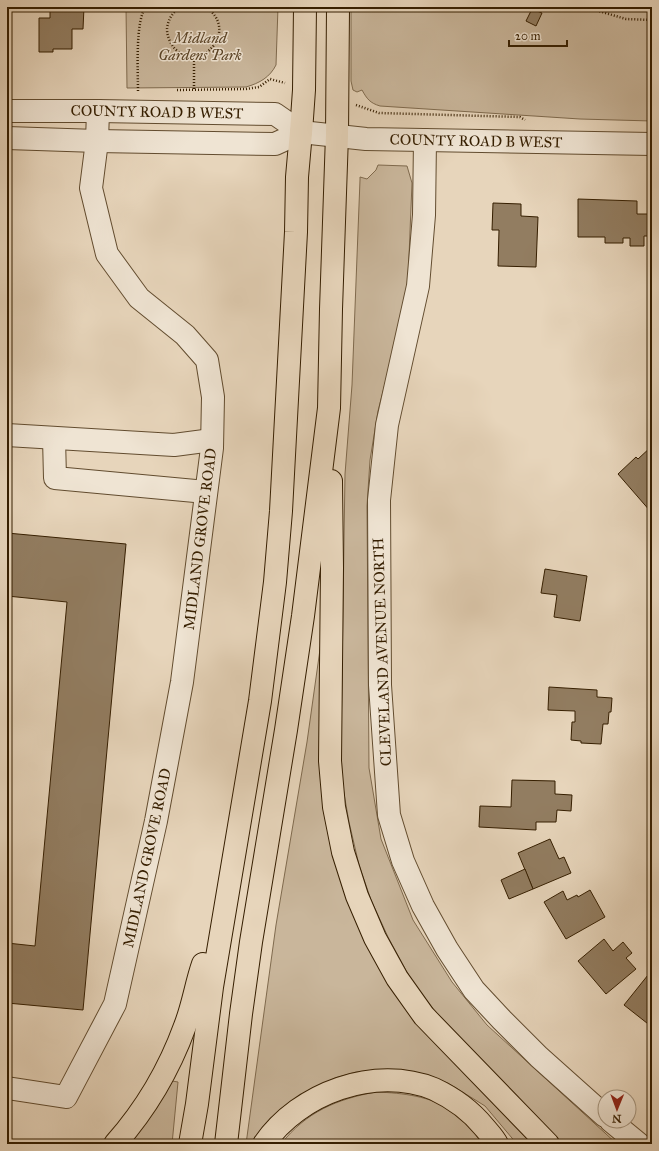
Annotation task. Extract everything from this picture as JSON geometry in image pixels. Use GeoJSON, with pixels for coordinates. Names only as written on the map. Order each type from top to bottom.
{"type":"FeatureCollection","features":[{"type":"Feature","properties":{"kind":"main road"},"geometry":{"type":"LineString","coordinates":[[190,1144],[223,917],[260,701],[275,582],[284,473],[296,232],[297,177],[304,90],[305,7]]}},
{"type":"Feature","properties":{"kind":"main road"},"geometry":{"type":"LineString","coordinates":[[338,7],[337,135],[329,408],[332,561],[330,761],[334,807],[343,852],[357,896],[375,938],[397,978],[424,1016],[548,1144]]}},
{"type":"Feature","properties":{"kind":"main road"},"geometry":{"type":"LineString","coordinates":[[226,1144],[251,942],[303,616],[329,408]]}},
{"type":"Feature","properties":{"kind":"main road"},"geometry":{"type":"LineString","coordinates":[[115,1144],[136,1120],[174,1054],[188,1019],[209,947],[223,917]]}},
{"type":"Feature","properties":{"kind":"main road"},"geometry":{"type":"LineString","coordinates":[[264,1144],[282,1123],[302,1107],[327,1093],[352,1085],[387,1080],[410,1082],[434,1089],[455,1101],[473,1115],[497,1144]]}},
{"type":"Feature","properties":{"kind":"street","name":"COUNTY ROAD B WEST"},"geometry":{"type":"LineString","coordinates":[[7,111],[275,114],[301,132]]}},
{"type":"Feature","properties":{"kind":"street","name":"MIDLAND GROVE ROAD"},"geometry":{"type":"LineString","coordinates":[[7,1088],[66,1097],[115,1004],[156,821],[182,682],[212,440],[213,397],[207,360],[185,335],[139,298],[107,254],[92,188],[97,141],[98,111]]}},
{"type":"Feature","properties":{"kind":"street","name":"COUNTY ROAD B WEST"},"geometry":{"type":"LineString","coordinates":[[7,138],[275,144],[301,132],[366,139],[652,144]]}},
{"type":"Feature","properties":{"kind":"street","name":"CLEVELAND AVENUE NORTH"},"geometry":{"type":"LineString","coordinates":[[425,140],[424,215],[418,286],[387,425],[379,500],[380,685],[389,815],[403,861],[423,906],[447,949],[474,990],[539,1057],[597,1109]]}},
{"type":"Feature","properties":{"kind":"street"},"geometry":{"type":"LineString","coordinates":[[7,435],[174,445],[212,440]]}},
{"type":"Feature","properties":{"kind":"street"},"geometry":{"type":"LineString","coordinates":[[54,438],[54,478],[206,492]]}},
{"type":"Feature","properties":{"kind":"street"},"geometry":{"type":"LineString","coordinates":[[621,1129],[639,1144]]}},
{"type":"Feature","properties":{"kind":"path"},"geometry":{"type":"LineString","coordinates":[[138,91],[139,32],[143,10],[146,7]]}},
{"type":"Feature","properties":{"kind":"path"},"geometry":{"type":"LineString","coordinates":[[182,7],[172,15],[167,30],[168,38],[172,46],[178,51],[186,55],[194,56],[203,55],[211,50],[219,35],[219,26],[216,17],[205,7]]}},
{"type":"Feature","properties":{"kind":"path"},"geometry":{"type":"LineString","coordinates":[[585,7],[626,19],[652,20]]}},
{"type":"Feature","properties":{"kind":"path"},"geometry":{"type":"LineString","coordinates":[[194,56],[194,90]]}},
{"type":"Feature","properties":{"kind":"path"},"geometry":{"type":"LineString","coordinates":[[366,108],[379,113],[520,117],[526,121]]}},
{"type":"Feature","properties":{"kind":"green space","name":"Midland Gardens Park"},"geometry":{"type":"Polygon","coordinates":[[[126,7],[278,7],[276,65],[271,73],[264,79],[256,84],[246,87],[127,88],[126,7]]]}},
{"type":"Feature","properties":{"kind":"green space"},"geometry":{"type":"Polygon","coordinates":[[[351,7],[652,7],[652,121],[580,119],[380,106],[374,104],[362,90],[357,92],[353,90],[351,81],[351,7]]]}},
{"type":"Feature","properties":{"kind":"green space"},"geometry":{"type":"Polygon","coordinates":[[[378,165],[407,166],[412,183],[408,281],[399,329],[378,411],[370,460],[367,506],[369,768],[381,839],[413,920],[452,982],[487,1025],[597,1126],[597,1129],[601,1129],[617,1144],[562,1144],[442,1019],[415,987],[388,937],[371,900],[359,865],[342,782],[341,742],[345,474],[352,385],[360,177],[367,179],[376,170],[378,165]]]}},
{"type":"Feature","properties":{"kind":"green space"},"geometry":{"type":"Polygon","coordinates":[[[323,628],[352,908],[536,1144],[517,1144],[485,1106],[448,1083],[425,1075],[403,1070],[381,1070],[356,1072],[335,1078],[316,1087],[257,1144],[246,1144],[276,925],[307,742],[323,628]]]}},
{"type":"Feature","properties":{"kind":"green space"},"geometry":{"type":"Polygon","coordinates":[[[172,1081],[178,1082],[172,1144],[129,1144],[172,1081]]]}},
{"type":"Feature","properties":{"kind":"green space"},"geometry":{"type":"Polygon","coordinates":[[[376,1092],[416,1096],[444,1106],[463,1118],[490,1144],[281,1144],[301,1123],[312,1115],[335,1103],[376,1092]]]}},
{"type":"Feature","properties":{"kind":"building"},"geometry":{"type":"Polygon","coordinates":[[[50,7],[84,7],[83,29],[72,29],[72,49],[53,49],[53,52],[39,52],[39,18],[50,18],[50,7]]]}},
{"type":"Feature","properties":{"kind":"building"},"geometry":{"type":"Polygon","coordinates":[[[532,9],[542,13],[536,26],[526,21],[532,9]]]}},
{"type":"Feature","properties":{"kind":"building"},"geometry":{"type":"Polygon","coordinates":[[[8,32],[8,55],[7,55],[8,32]]]}},
{"type":"Feature","properties":{"kind":"building"},"geometry":{"type":"Polygon","coordinates":[[[578,199],[637,201],[637,214],[652,214],[652,236],[644,236],[644,246],[630,246],[630,238],[623,238],[623,243],[605,243],[605,237],[578,237],[578,199]]]}},
{"type":"Feature","properties":{"kind":"building"},"geometry":{"type":"Polygon","coordinates":[[[493,203],[521,204],[521,216],[538,217],[536,267],[498,266],[499,230],[492,230],[493,203]]]}},
{"type":"Feature","properties":{"kind":"building"},"geometry":{"type":"Polygon","coordinates":[[[652,446],[651,512],[618,474],[636,457],[638,459],[652,446]]]}},
{"type":"Feature","properties":{"kind":"building"},"geometry":{"type":"Polygon","coordinates":[[[7,533],[126,544],[83,1010],[7,1003],[7,943],[35,946],[67,602],[7,596],[7,533]]]}},
{"type":"Feature","properties":{"kind":"building"},"geometry":{"type":"Polygon","coordinates":[[[545,569],[587,576],[580,621],[554,617],[557,595],[541,593],[545,569]]]}},
{"type":"Feature","properties":{"kind":"building"},"geometry":{"type":"Polygon","coordinates":[[[549,687],[597,690],[597,697],[612,698],[608,724],[603,724],[601,744],[581,743],[581,741],[571,740],[572,722],[575,722],[575,711],[548,710],[549,687]]]}},
{"type":"Feature","properties":{"kind":"building"},"geometry":{"type":"Polygon","coordinates":[[[512,780],[555,781],[555,794],[572,795],[571,811],[557,810],[556,822],[536,822],[536,830],[479,827],[480,806],[511,807],[512,780]]]}},
{"type":"Feature","properties":{"kind":"building"},"geometry":{"type":"Polygon","coordinates":[[[550,839],[559,859],[564,857],[571,873],[533,889],[518,853],[550,839]]]}},
{"type":"Feature","properties":{"kind":"building"},"geometry":{"type":"Polygon","coordinates":[[[525,869],[533,889],[509,899],[501,880],[525,869]]]}},
{"type":"Feature","properties":{"kind":"building"},"geometry":{"type":"Polygon","coordinates":[[[590,890],[605,917],[566,939],[544,902],[563,891],[567,900],[577,895],[578,897],[590,890]]]}},
{"type":"Feature","properties":{"kind":"building"},"geometry":{"type":"Polygon","coordinates":[[[604,939],[613,951],[623,942],[632,953],[626,958],[636,969],[606,994],[578,961],[604,939]]]}},
{"type":"Feature","properties":{"kind":"building"},"geometry":{"type":"Polygon","coordinates":[[[648,975],[652,978],[652,1027],[624,1005],[648,975]]]}}]}
